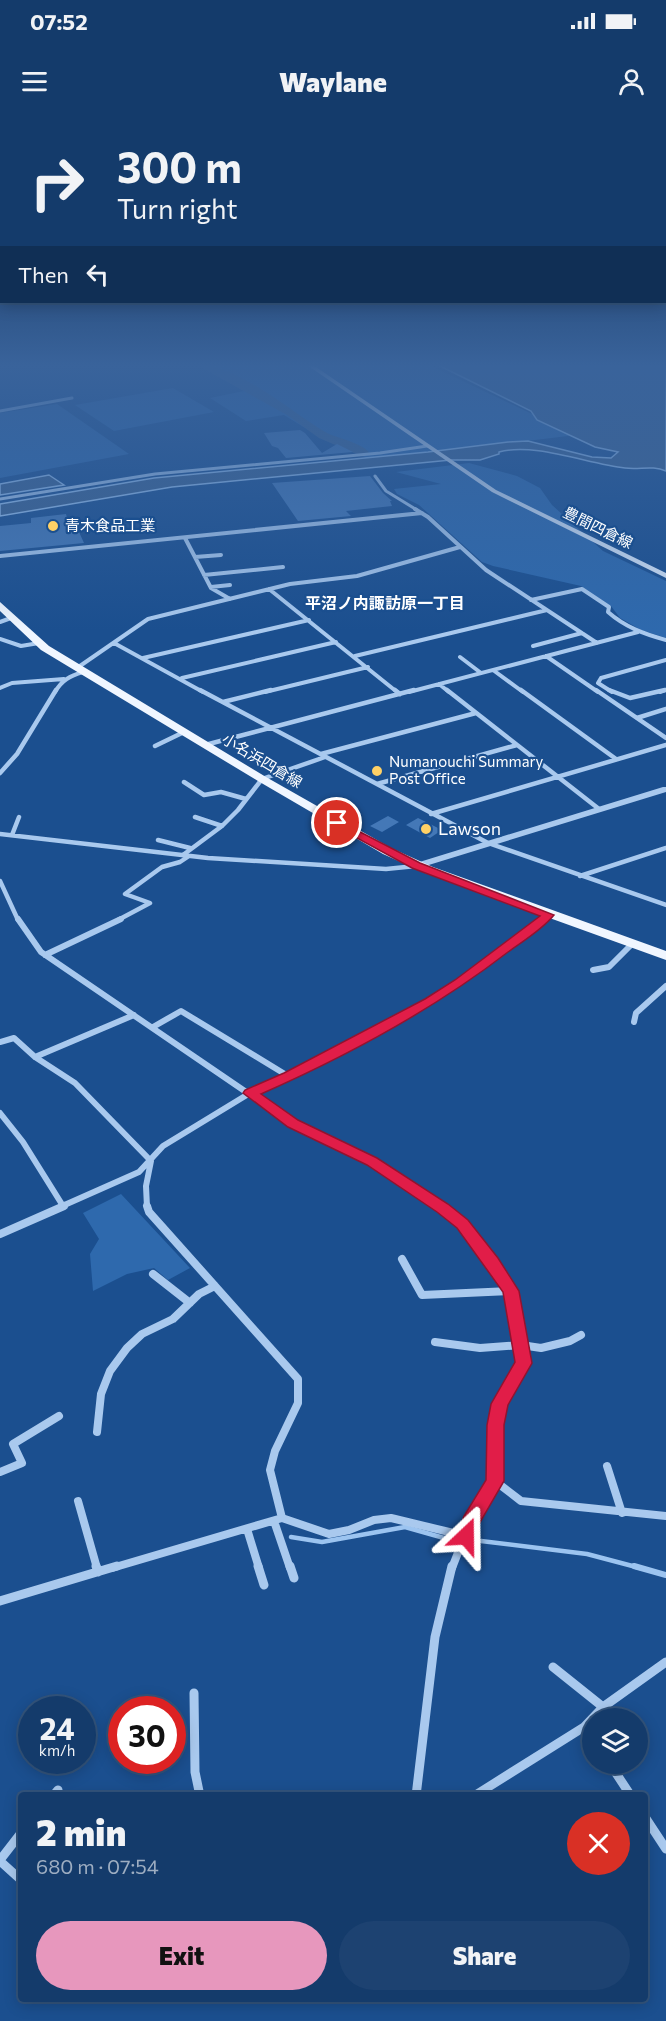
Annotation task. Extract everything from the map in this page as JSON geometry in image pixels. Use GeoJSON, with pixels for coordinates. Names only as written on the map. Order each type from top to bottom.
{"type":"FeatureCollection","features":[{"type":"Feature","properties":{"kind":"main road","name":"豊間四倉線"},"geometry":{"type":"LineString","coordinates":[[437,454],[510,500],[666,576]]}},
{"type":"Feature","properties":{"kind":"main road","name":"小名浜四倉線"},"geometry":{"type":"LineString","coordinates":[[0,605],[5,620],[80,670],[337,823],[416,866],[666,956]]}},
{"type":"Feature","properties":{"kind":"street"},"geometry":{"type":"LineString","coordinates":[[0,499],[155,474],[372,454]]}},
{"type":"Feature","properties":{"kind":"street"},"geometry":{"type":"LineString","coordinates":[[375,476],[386,491],[422,513],[486,570],[597,643]]}},
{"type":"Feature","properties":{"kind":"street"},"geometry":{"type":"LineString","coordinates":[[0,556],[422,513]]}},
{"type":"Feature","properties":{"kind":"street"},"geometry":{"type":"LineString","coordinates":[[185,538],[211,587],[231,600]]}},
{"type":"Feature","properties":{"kind":"street"},"geometry":{"type":"LineString","coordinates":[[0,688],[12,683],[64,679],[80,670],[148,620],[290,584],[357,576],[460,547]]}},
{"type":"Feature","properties":{"kind":"street"},"geometry":{"type":"LineString","coordinates":[[195,557],[221,555]]}},
{"type":"Feature","properties":{"kind":"street"},"geometry":{"type":"LineString","coordinates":[[204,575],[283,567]]}},
{"type":"Feature","properties":{"kind":"street"},"geometry":{"type":"LineString","coordinates":[[211,587],[230,585]]}},
{"type":"Feature","properties":{"kind":"street"},"geometry":{"type":"LineString","coordinates":[[269,589],[400,694]]}},
{"type":"Feature","properties":{"kind":"street"},"geometry":{"type":"LineString","coordinates":[[531,600],[582,589],[609,607],[608,612],[617,620],[638,632],[666,640]]}},
{"type":"Feature","properties":{"kind":"street"},"geometry":{"type":"LineString","coordinates":[[355,657],[547,610]]}},
{"type":"Feature","properties":{"kind":"street"},"geometry":{"type":"LineString","coordinates":[[142,658],[309,620]]}},
{"type":"Feature","properties":{"kind":"street"},"geometry":{"type":"LineString","coordinates":[[205,745],[638,632]]}},
{"type":"Feature","properties":{"kind":"street"},"geometry":{"type":"LineString","coordinates":[[532,646],[582,633]]}},
{"type":"Feature","properties":{"kind":"street"},"geometry":{"type":"LineString","coordinates":[[0,639],[21,646],[39,643]]}},
{"type":"Feature","properties":{"kind":"street"},"geometry":{"type":"LineString","coordinates":[[182,678],[336,642]]}},
{"type":"Feature","properties":{"kind":"street"},"geometry":{"type":"LineString","coordinates":[[114,643],[182,678],[222,703],[488,843],[666,905]]}},
{"type":"Feature","properties":{"kind":"street"},"geometry":{"type":"LineString","coordinates":[[546,656],[666,738]]}},
{"type":"Feature","properties":{"kind":"street"},"geometry":{"type":"LineString","coordinates":[[460,657],[481,673]]}},
{"type":"Feature","properties":{"kind":"street"},"geometry":{"type":"LineString","coordinates":[[666,660],[601,678],[598,682],[621,699],[630,700],[666,690]]}},
{"type":"Feature","properties":{"kind":"street"},"geometry":{"type":"LineString","coordinates":[[222,703],[368,667]]}},
{"type":"Feature","properties":{"kind":"street"},"geometry":{"type":"LineString","coordinates":[[493,670],[616,759]]}},
{"type":"Feature","properties":{"kind":"street"},"geometry":{"type":"LineString","coordinates":[[0,773],[17,754],[64,679]]}},
{"type":"Feature","properties":{"kind":"street"},"geometry":{"type":"LineString","coordinates":[[439,684],[599,809]]}},
{"type":"Feature","properties":{"kind":"street"},"geometry":{"type":"LineString","coordinates":[[598,692],[607,689]]}},
{"type":"Feature","properties":{"kind":"street"},"geometry":{"type":"LineString","coordinates":[[637,718],[666,710]]}},
{"type":"Feature","properties":{"kind":"street"},"geometry":{"type":"LineString","coordinates":[[45,955],[150,903],[125,894],[162,867],[180,862],[190,848],[222,826],[262,779],[323,756],[476,713]]}},
{"type":"Feature","properties":{"kind":"street"},"geometry":{"type":"LineString","coordinates":[[155,746],[184,732]]}},
{"type":"Feature","properties":{"kind":"street"},"geometry":{"type":"LineString","coordinates":[[377,784],[517,745]]}},
{"type":"Feature","properties":{"kind":"street"},"geometry":{"type":"LineString","coordinates":[[431,814],[666,745]]}},
{"type":"Feature","properties":{"kind":"street"},"geometry":{"type":"LineString","coordinates":[[184,782],[204,795],[221,792],[246,799]]}},
{"type":"Feature","properties":{"kind":"street"},"geometry":{"type":"LineString","coordinates":[[0,834],[186,855],[386,868],[416,866],[666,789]]}},
{"type":"Feature","properties":{"kind":"street"},"geometry":{"type":"LineString","coordinates":[[195,817],[222,826]]}},
{"type":"Feature","properties":{"kind":"street"},"geometry":{"type":"LineString","coordinates":[[12,835],[18,818]]}},
{"type":"Feature","properties":{"kind":"street"},"geometry":{"type":"LineString","coordinates":[[158,840],[190,848]]}},
{"type":"Feature","properties":{"kind":"street"},"geometry":{"type":"LineString","coordinates":[[580,876],[666,848]]}},
{"type":"Feature","properties":{"kind":"street"},"geometry":{"type":"LineString","coordinates":[[0,882],[22,928],[45,955],[293,1124],[372,1161],[443,1208],[463,1224],[493,1262],[511,1291],[524,1363],[500,1404],[495,1425],[495,1481],[470,1522],[452,1566],[435,1637],[416,1792]]}},
{"type":"Feature","properties":{"kind":"street"},"geometry":{"type":"LineString","coordinates":[[0,1234],[139,1172],[163,1146],[250,1093],[288,1076],[429,1002],[459,983],[548,915]]}},
{"type":"Feature","properties":{"kind":"street"},"geometry":{"type":"LineString","coordinates":[[592,970],[609,967],[632,944]]}},
{"type":"Feature","properties":{"kind":"street"},"geometry":{"type":"LineString","coordinates":[[634,1022],[639,1009],[666,986]]}},
{"type":"Feature","properties":{"kind":"street"},"geometry":{"type":"LineString","coordinates":[[153,1027],[181,1011],[288,1076]]}},
{"type":"Feature","properties":{"kind":"street"},"geometry":{"type":"LineString","coordinates":[[35,1057],[134,1015]]}},
{"type":"Feature","properties":{"kind":"street"},"geometry":{"type":"LineString","coordinates":[[0,1042],[14,1038],[35,1057],[75,1083],[151,1161]]}},
{"type":"Feature","properties":{"kind":"street"},"geometry":{"type":"LineString","coordinates":[[0,1113],[23,1142],[63,1206]]}},
{"type":"Feature","properties":{"kind":"street"},"geometry":{"type":"LineString","coordinates":[[151,1161],[145,1186],[145,1201],[149,1212],[298,1379],[298,1403],[275,1451],[270,1470],[278,1519],[294,1578]]}},
{"type":"Feature","properties":{"kind":"street"},"geometry":{"type":"LineString","coordinates":[[402,1259],[422,1295],[511,1291]]}},
{"type":"Feature","properties":{"kind":"street"},"geometry":{"type":"LineString","coordinates":[[153,1274],[190,1303]]}},
{"type":"Feature","properties":{"kind":"street"},"geometry":{"type":"LineString","coordinates":[[97,1432],[101,1394],[110,1371],[142,1334],[173,1319],[199,1294],[215,1286]]}},
{"type":"Feature","properties":{"kind":"street"},"geometry":{"type":"LineString","coordinates":[[435,1342],[480,1348],[521,1345],[541,1348],[570,1341],[581,1335]]}},
{"type":"Feature","properties":{"kind":"street"},"geometry":{"type":"LineString","coordinates":[[0,1472],[22,1463],[13,1444],[59,1416]]}},
{"type":"Feature","properties":{"kind":"street"},"geometry":{"type":"LineString","coordinates":[[607,1466],[622,1513]]}},
{"type":"Feature","properties":{"kind":"street"},"geometry":{"type":"LineString","coordinates":[[495,1481],[521,1501],[666,1516]]}},
{"type":"Feature","properties":{"kind":"street"},"geometry":{"type":"LineString","coordinates":[[78,1502],[98,1572]]}},
{"type":"Feature","properties":{"kind":"street"},"geometry":{"type":"LineString","coordinates":[[0,1601],[278,1519],[329,1534],[349,1530],[374,1520],[391,1518],[466,1536]]}},
{"type":"Feature","properties":{"kind":"street"},"geometry":{"type":"LineString","coordinates":[[247,1528],[264,1585]]}},
{"type":"Feature","properties":{"kind":"street"},"geometry":{"type":"LineString","coordinates":[[554,1667],[603,1707],[666,1662]]}},
{"type":"Feature","properties":{"kind":"street"},"geometry":{"type":"LineString","coordinates":[[194,1693],[195,1772],[199,1792]]}},
{"type":"Feature","properties":{"kind":"street"},"geometry":{"type":"LineString","coordinates":[[480,1792],[582,1728]]}},
{"type":"Feature","properties":{"kind":"street"},"geometry":{"type":"LineString","coordinates":[[617,1774],[628,1792]]}},
{"type":"Feature","properties":{"kind":"street"},"geometry":{"type":"LineString","coordinates":[[648,1822],[666,1849]]}},
{"type":"Feature","properties":{"kind":"street"},"geometry":{"type":"LineString","coordinates":[[18,1837],[0,1860],[18,1877]]}},
{"type":"Feature","properties":{"kind":"shaded area"},"geometry":{"type":"Polygon","coordinates":[[[0,454],[129,454],[0,478],[0,454]]]}},
{"type":"Feature","properties":{"kind":"shaded area"},"geometry":{"type":"Polygon","coordinates":[[[357,454],[423,454],[371,460],[357,454]]]}},
{"type":"Feature","properties":{"kind":"shaded area"},"geometry":{"type":"Polygon","coordinates":[[[410,454],[499,454],[480,460],[451,460],[172,487],[0,516],[0,504],[154,478],[410,454]]]}},
{"type":"Feature","properties":{"kind":"shaded area"},"geometry":{"type":"Polygon","coordinates":[[[552,454],[579,454],[611,458],[616,454],[666,454],[666,471],[656,468],[610,466],[552,454]]]}},
{"type":"Feature","properties":{"kind":"shaded area"},"geometry":{"type":"Polygon","coordinates":[[[469,463],[517,476],[540,488],[552,505],[603,551],[666,581],[666,638],[641,630],[620,618],[611,606],[581,586],[482,562],[419,505],[397,494],[394,489],[441,484],[396,472],[469,463]]]}},
{"type":"Feature","properties":{"kind":"shaded area"},"geometry":{"type":"Polygon","coordinates":[[[49,475],[64,485],[0,495],[0,484],[49,475]]]}},
{"type":"Feature","properties":{"kind":"shaded area"},"geometry":{"type":"Polygon","coordinates":[[[121,1194],[190,1268],[168,1280],[154,1268],[127,1274],[93,1291],[90,1254],[99,1239],[83,1213],[121,1194]]]}},
{"type":"Feature","properties":{"kind":"building"},"geometry":{"type":"Polygon","coordinates":[[[283,454],[334,454],[286,458],[283,454]]]}},
{"type":"Feature","properties":{"kind":"building"},"geometry":{"type":"Polygon","coordinates":[[[370,476],[392,501],[390,501],[392,506],[346,511],[351,516],[298,521],[272,483],[370,476]]]}},
{"type":"Feature","properties":{"kind":"building"},"geometry":{"type":"Polygon","coordinates":[[[66,514],[67,518],[71,518],[76,533],[79,532],[84,543],[0,551],[0,526],[31,523],[31,518],[66,514]]]}},
{"type":"Feature","properties":{"kind":"building"},"geometry":{"type":"Polygon","coordinates":[[[388,816],[399,822],[382,832],[370,826],[388,816]]]}},
{"type":"Feature","properties":{"kind":"building","name":"Lawson"},"geometry":{"type":"Polygon","coordinates":[[[418,818],[442,830],[430,838],[406,825],[418,818]]]}},
{"type":"Feature","properties":{"kind":"waterway"},"geometry":{"type":"LineString","coordinates":[[291,1537],[322,1542],[405,1527],[444,1538]]}},
{"type":"Feature","properties":{"kind":"waterway"},"geometry":{"type":"LineString","coordinates":[[481,1541],[587,1554],[640,1568]]}},
{"type":"Feature","properties":{"kind":"waterway"},"geometry":{"type":"LineString","coordinates":[[634,1566],[666,1575]]}},
{"type":"Feature","properties":{"kind":"place","name":"青木食品工業"},"geometry":{"type":"Point","coordinates":[53,526]}},
{"type":"Feature","properties":{"kind":"place","name":"Numanouchi Summary Post Office"},"geometry":{"type":"Point","coordinates":[377,771]}},
{"type":"Feature","properties":{"kind":"place","name":"Lawson"},"geometry":{"type":"Point","coordinates":[426,829]}},
{"type":"Feature","properties":{"kind":"district","name":"平沼ノ内諏訪原一丁目"},"geometry":{"type":"Point","coordinates":[385,603]}},
{"type":"Feature","properties":{"kind":"route"},"geometry":{"type":"LineString","coordinates":[[337,823],[416,866],[548,915],[459,983],[429,1002],[288,1076],[250,1093],[293,1124],[372,1161],[443,1208],[463,1224],[493,1262],[511,1291],[524,1363],[500,1404],[495,1425],[495,1481],[470,1522],[466,1536]]}}]}
